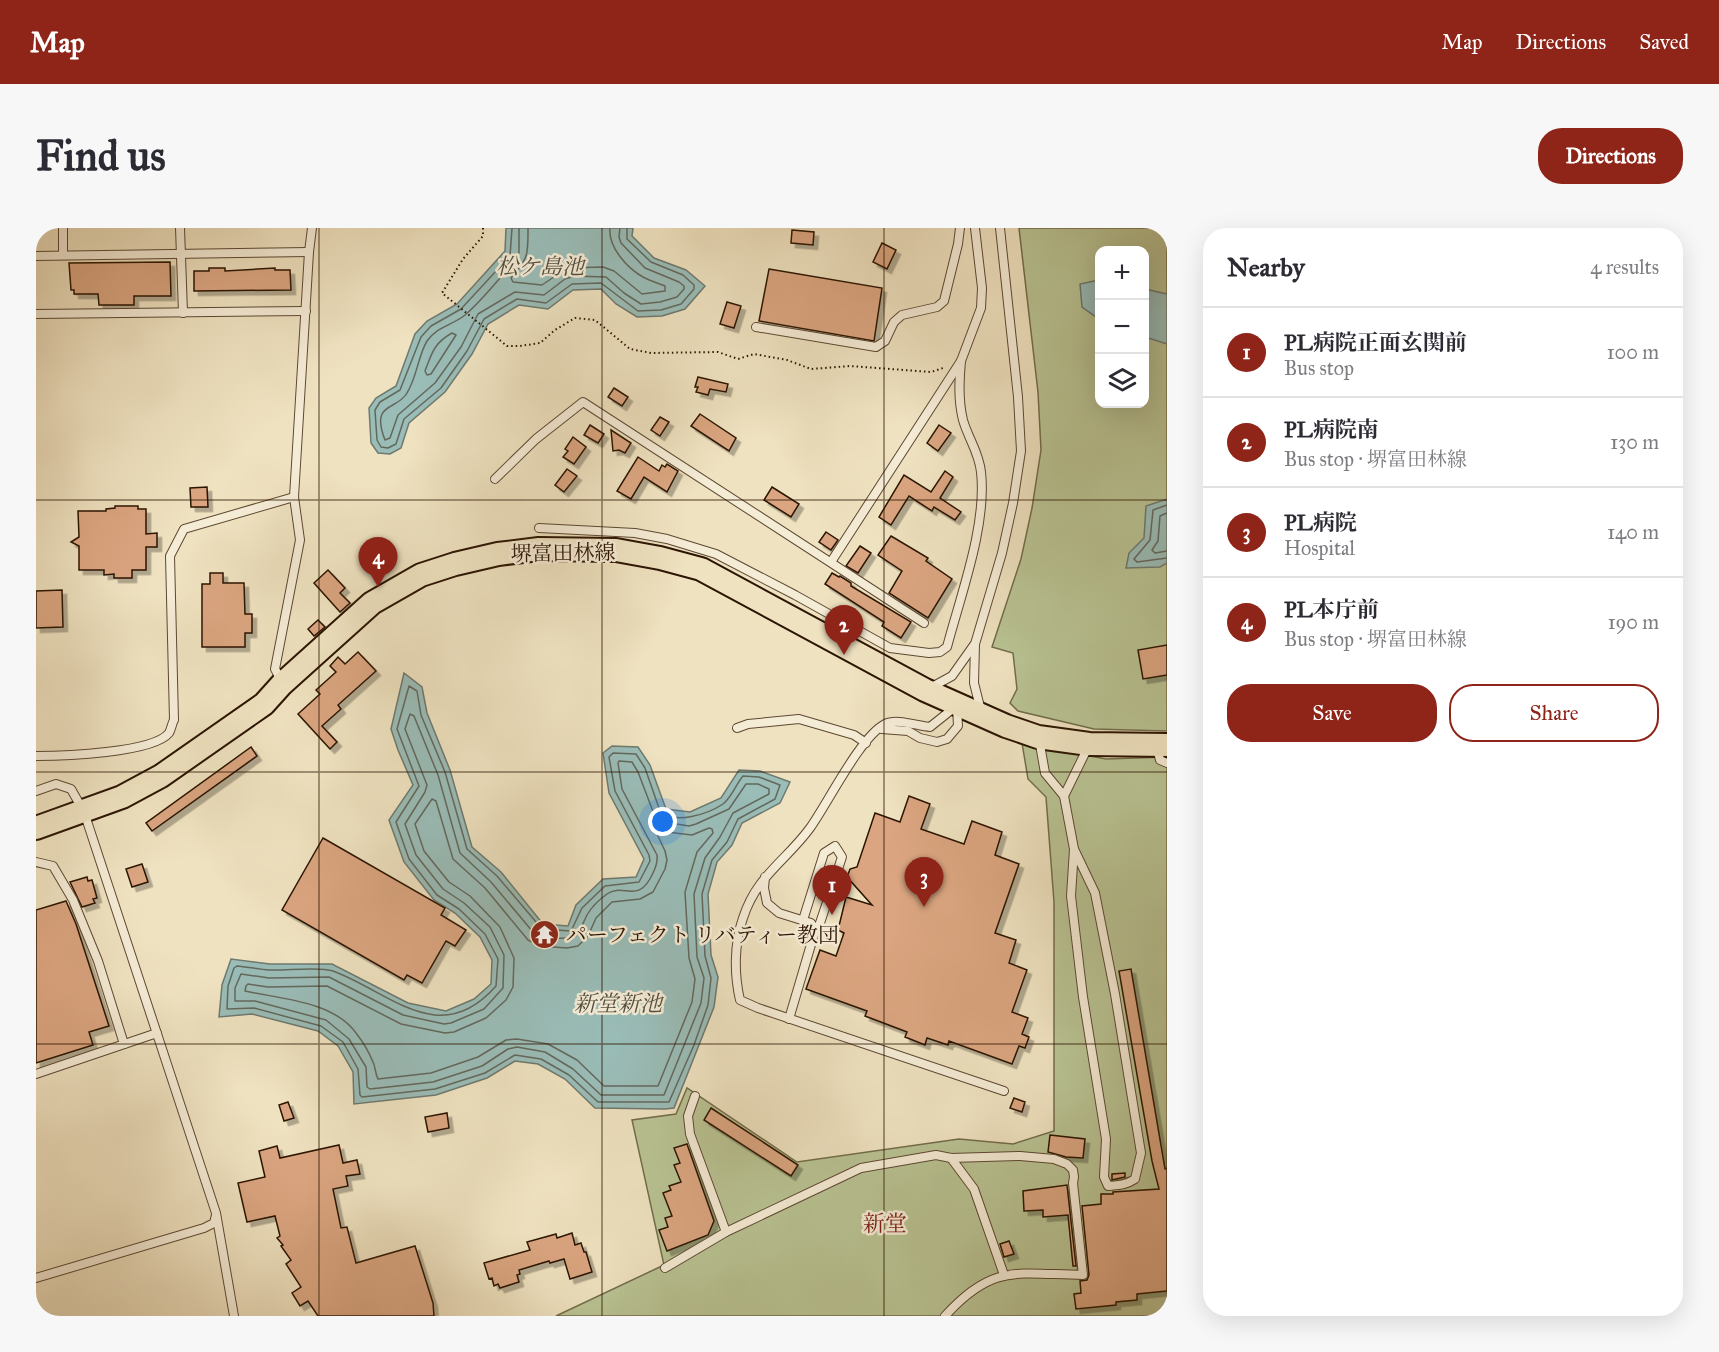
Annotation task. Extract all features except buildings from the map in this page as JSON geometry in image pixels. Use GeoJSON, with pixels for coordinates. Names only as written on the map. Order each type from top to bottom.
{"type":"FeatureCollection","features":[{"type":"Feature","properties":{"kind":"main road","name":"堺富田林線"},"geometry":{"type":"LineString","coordinates":[[36,828],[122,797],[161,776],[264,704],[282,684],[372,603],[421,575],[498,554],[538,549],[616,550],[701,569],[925,690],[1006,726],[1038,737],[1164,751]]}},
{"type":"Feature","properties":{"kind":"lane"},"geometry":{"type":"LineString","coordinates":[[63,228],[63,255]]}},
{"type":"Feature","properties":{"kind":"lane"},"geometry":{"type":"LineString","coordinates":[[180,228],[183,313]]}},
{"type":"Feature","properties":{"kind":"lane"},"geometry":{"type":"LineString","coordinates":[[282,684],[275,669],[300,540],[294,497],[312,228]]}},
{"type":"Feature","properties":{"kind":"lane"},"geometry":{"type":"LineString","coordinates":[[756,327],[876,347],[885,341],[894,322],[902,315],[937,307],[945,301],[960,228]]}},
{"type":"Feature","properties":{"kind":"lane"},"geometry":{"type":"LineString","coordinates":[[831,562],[961,361],[981,308],[982,288],[975,228]]}},
{"type":"Feature","properties":{"kind":"lane"},"geometry":{"type":"LineString","coordinates":[[982,715],[974,683],[975,644],[1002,553],[1021,451],[1018,397],[1000,228]]}},
{"type":"Feature","properties":{"kind":"lane"},"geometry":{"type":"LineString","coordinates":[[36,256],[309,252]]}},
{"type":"Feature","properties":{"kind":"lane"},"geometry":{"type":"LineString","coordinates":[[36,314],[306,311]]}},
{"type":"Feature","properties":{"kind":"lane"},"geometry":{"type":"LineString","coordinates":[[539,528],[635,533],[667,539],[716,554],[795,594],[890,648],[910,652],[940,651],[947,647],[980,522],[983,493],[981,469],[975,446],[963,421],[958,388],[961,361]]}},
{"type":"Feature","properties":{"kind":"lane"},"geometry":{"type":"LineString","coordinates":[[495,479],[536,439],[583,402],[924,623]]}},
{"type":"Feature","properties":{"kind":"lane"},"geometry":{"type":"LineString","coordinates":[[36,756],[88,755],[159,740],[169,733],[174,720],[170,556],[184,529],[294,497]]}},
{"type":"Feature","properties":{"kind":"lane"},"geometry":{"type":"LineString","coordinates":[[925,690],[952,676],[975,644]]}},
{"type":"Feature","properties":{"kind":"lane"},"geometry":{"type":"LineString","coordinates":[[880,729],[908,731],[920,738],[937,742],[947,739],[958,726],[957,705]]}},
{"type":"Feature","properties":{"kind":"lane"},"geometry":{"type":"LineString","coordinates":[[957,705],[930,727],[893,723],[885,724],[874,732],[809,829],[765,875],[752,896],[742,919],[736,959],[737,988],[740,1000],[789,1019],[1004,1091]]}},
{"type":"Feature","properties":{"kind":"lane"},"geometry":{"type":"LineString","coordinates":[[738,728],[748,724],[799,719],[854,735],[866,743]]}},
{"type":"Feature","properties":{"kind":"lane"},"geometry":{"type":"LineString","coordinates":[[1038,737],[1045,773],[1064,796],[1074,849],[1071,896],[1083,997],[1106,1139],[1104,1177],[1108,1186],[1119,1185],[1135,1179],[1141,1153],[1115,994],[1095,893],[1074,849]]}},
{"type":"Feature","properties":{"kind":"lane"},"geometry":{"type":"LineString","coordinates":[[1064,796],[1089,744]]}},
{"type":"Feature","properties":{"kind":"lane"},"geometry":{"type":"LineString","coordinates":[[36,790],[56,784],[71,789],[84,812],[216,1214],[234,1316]]}},
{"type":"Feature","properties":{"kind":"lane"},"geometry":{"type":"LineString","coordinates":[[789,1019],[815,930],[820,923],[842,857],[835,846],[824,853],[803,920]]}},
{"type":"Feature","properties":{"kind":"lane"},"geometry":{"type":"LineString","coordinates":[[36,862],[53,866],[73,900],[98,961],[124,1044]]}},
{"type":"Feature","properties":{"kind":"lane"},"geometry":{"type":"LineString","coordinates":[[765,875],[766,903],[778,913],[812,923],[815,930]]}},
{"type":"Feature","properties":{"kind":"lane"},"geometry":{"type":"LineString","coordinates":[[36,1074],[157,1033]]}},
{"type":"Feature","properties":{"kind":"lane"},"geometry":{"type":"LineString","coordinates":[[695,1096],[688,1116],[690,1134],[726,1232]]}},
{"type":"Feature","properties":{"kind":"lane"},"geometry":{"type":"LineString","coordinates":[[665,1268],[726,1232],[861,1168],[936,1155],[951,1158],[1020,1156],[1054,1159],[1067,1164],[1073,1170],[1072,1183],[1083,1275],[1004,1275],[990,1279],[974,1288],[945,1316]]}},
{"type":"Feature","properties":{"kind":"lane"},"geometry":{"type":"LineString","coordinates":[[951,1158],[974,1189],[1004,1275]]}},
{"type":"Feature","properties":{"kind":"lane"},"geometry":{"type":"LineString","coordinates":[[36,1278],[204,1228],[214,1223],[216,1214]]}},
{"type":"Feature","properties":{"kind":"path"},"geometry":{"type":"LineString","coordinates":[[483,228],[483,236],[463,259],[442,293],[507,346],[540,343],[574,318],[595,320],[630,349],[651,353],[718,352],[738,359],[754,354],[788,360],[811,369],[850,366],[931,372],[961,361]]}},
{"type":"Feature","properties":{"kind":"green space"},"geometry":{"type":"Polygon","coordinates":[[[1019,228],[1167,228],[1167,731],[1094,729],[1018,711],[1010,703],[1017,689],[1013,653],[992,647],[1021,559],[1041,450],[1038,392],[1019,228]]]}},
{"type":"Feature","properties":{"kind":"green space"},"geometry":{"type":"Polygon","coordinates":[[[1022,743],[1106,759],[1167,757],[1167,1316],[556,1316],[664,1265],[632,1120],[676,1114],[687,1088],[797,1162],[959,1139],[1013,1144],[1054,1131],[1054,902],[1046,797],[1028,779],[1022,743]]]}},
{"type":"Feature","properties":{"kind":"water","name":"松ケ島池"},"geometry":{"type":"Polygon","coordinates":[[[506,228],[633,228],[632,236],[654,258],[686,270],[705,286],[685,309],[662,316],[637,317],[616,304],[601,289],[573,290],[548,309],[519,305],[488,324],[472,354],[445,392],[409,423],[401,448],[390,454],[378,453],[371,443],[369,408],[376,398],[396,386],[415,334],[427,321],[457,304],[505,251],[506,228]]]}},
{"type":"Feature","properties":{"kind":"water"},"geometry":{"type":"Polygon","coordinates":[[[1095,281],[1095,316],[1082,307],[1080,284],[1095,281]]]}},
{"type":"Feature","properties":{"kind":"water"},"geometry":{"type":"Polygon","coordinates":[[[1149,290],[1167,294],[1167,344],[1149,338],[1149,290]]]}},
{"type":"Feature","properties":{"kind":"water"},"geometry":{"type":"Polygon","coordinates":[[[1167,499],[1167,563],[1160,567],[1126,568],[1129,553],[1144,538],[1146,506],[1167,499]]]}},
{"type":"Feature","properties":{"kind":"water","name":"新堂新池"},"geometry":{"type":"Polygon","coordinates":[[[404,673],[422,687],[427,713],[450,770],[472,847],[501,872],[543,924],[568,926],[576,905],[603,879],[636,877],[644,859],[609,793],[603,753],[612,746],[638,747],[650,765],[666,809],[690,812],[721,798],[739,770],[760,771],[790,782],[780,803],[742,823],[732,845],[717,862],[708,894],[711,955],[718,977],[714,1007],[674,1108],[595,1108],[565,1079],[538,1064],[515,1061],[487,1078],[436,1095],[354,1104],[353,1072],[338,1046],[318,1031],[252,1014],[219,1017],[222,985],[231,959],[270,964],[332,964],[408,1003],[446,1011],[474,999],[491,984],[492,960],[480,937],[455,913],[434,900],[404,862],[389,820],[413,785],[391,729],[404,673]]]}},
{"type":"Feature","properties":{"kind":"place","name":"PL本庁前"},"geometry":{"type":"Point","coordinates":[378,587]}},
{"type":"Feature","properties":{"kind":"place","name":"PL病院南"},"geometry":{"type":"Point","coordinates":[844,655]}},
{"type":"Feature","properties":{"kind":"place","name":"PL病院"},"geometry":{"type":"Point","coordinates":[924,907]}},
{"type":"Feature","properties":{"kind":"place","name":"PL病院正面玄関前"},"geometry":{"type":"Point","coordinates":[832,915]}},
{"type":"Feature","properties":{"kind":"place","name":"パーフェクト リバティー教団"},"geometry":{"type":"Point","coordinates":[545,935]}},
{"type":"Feature","properties":{"kind":"district","name":"新堂"},"geometry":{"type":"Point","coordinates":[885,1223]}}]}
